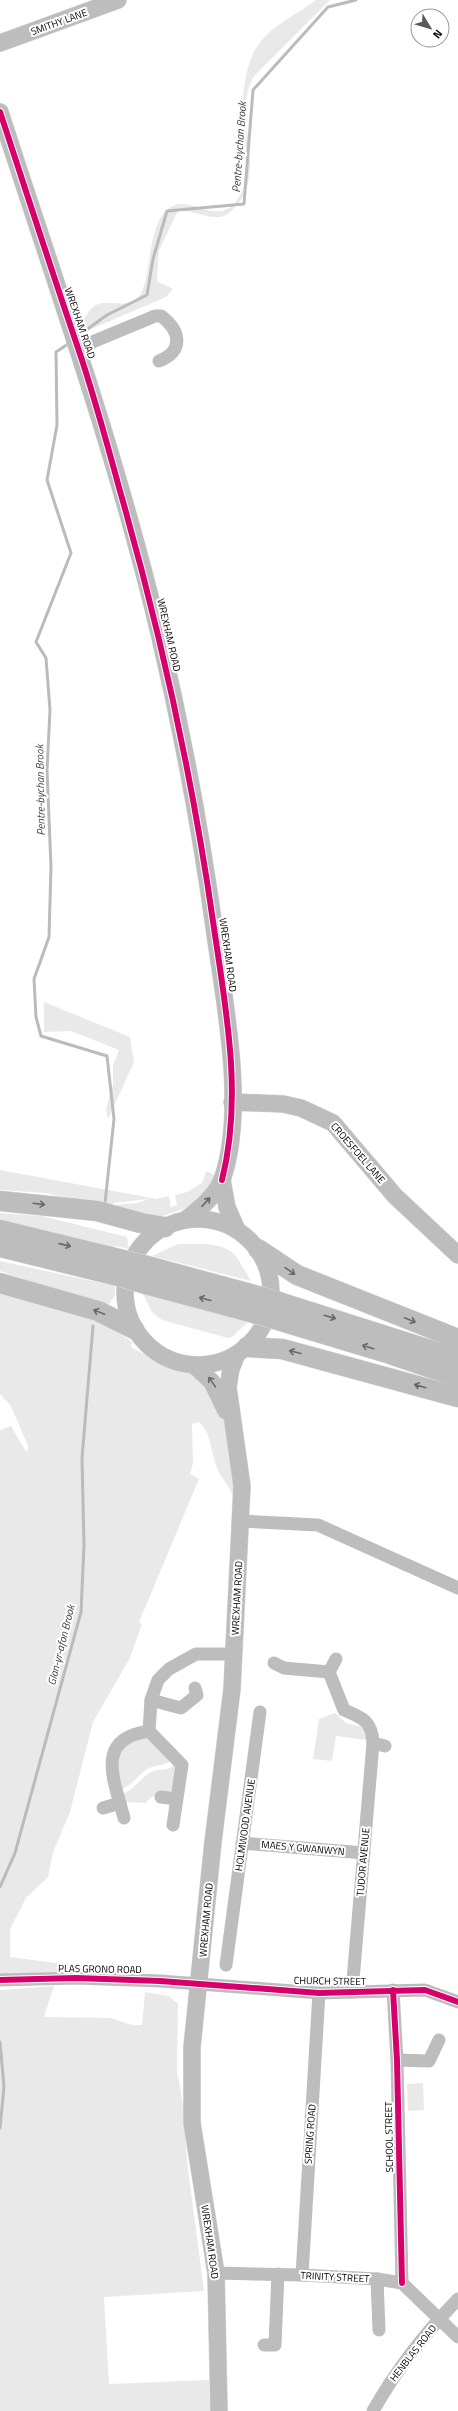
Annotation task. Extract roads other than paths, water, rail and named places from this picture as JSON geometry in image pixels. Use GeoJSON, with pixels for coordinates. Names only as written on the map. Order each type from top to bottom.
{"type":"FeatureCollection","features":[{"type":"Feature","properties":{"kind":"highway"},"geometry":{"type":"LineString","coordinates":[[0,1201],[97,1211],[141,1224],[165,1227]]}},
{"type":"Feature","properties":{"kind":"highway"},"geometry":{"type":"LineString","coordinates":[[0,1230],[116,1267]]}},
{"type":"Feature","properties":{"kind":"highway"},"geometry":{"type":"LineString","coordinates":[[0,1247],[116,1267],[145,1274],[458,1359]]}},
{"type":"Feature","properties":{"kind":"highway"},"geometry":{"type":"LineString","coordinates":[[258,1249],[297,1275],[458,1339]]}},
{"type":"Feature","properties":{"kind":"highway"},"geometry":{"type":"LineString","coordinates":[[0,1283],[98,1311],[134,1329]]}},
{"type":"Feature","properties":{"kind":"highway"},"geometry":{"type":"LineString","coordinates":[[277,1310],[367,1346],[458,1377]]}},
{"type":"Feature","properties":{"kind":"highway"},"geometry":{"type":"LineString","coordinates":[[242,1350],[282,1349],[458,1397]]}},
{"type":"Feature","properties":{"kind":"main road","name":"SMITHY LANE"},"geometry":{"type":"LineString","coordinates":[[0,43],[118,0]]}},
{"type":"Feature","properties":{"kind":"main road","name":"WREXHAM ROAD"},"geometry":{"type":"LineString","coordinates":[[0,112],[78,348],[142,566],[174,704],[208,881],[223,989],[231,1064],[232,1102],[231,1132],[222,1180],[227,1207],[237,1230]]}},
{"type":"Feature","properties":{"kind":"main road","name":"CROESFOEL LANE"},"geometry":{"type":"LineString","coordinates":[[232,1102],[283,1104],[301,1108],[333,1123],[396,1196],[458,1255]]}},
{"type":"Feature","properties":{"kind":"main road","name":"WREXHAM ROAD"},"geometry":{"type":"LineString","coordinates":[[185,1220],[211,1197],[222,1180]]}},
{"type":"Feature","properties":{"kind":"main road"},"geometry":{"type":"LineString","coordinates":[[185,1220],[212,1220],[237,1230],[258,1249],[266,1265],[269,1276],[271,1300],[267,1317],[259,1333],[242,1350],[217,1363],[195,1366],[171,1360],[150,1348],[134,1329],[126,1306],[125,1283],[132,1260],[146,1241],[165,1227],[185,1220]]}},
{"type":"Feature","properties":{"kind":"main road","name":"WREXHAM ROAD"},"geometry":{"type":"LineString","coordinates":[[219,2411],[216,2272],[192,2123],[192,2047],[200,1983],[213,1842],[232,1689],[242,1486],[229,1378],[242,1350]]}},
{"type":"Feature","properties":{"kind":"main road","name":"WREXHAM ROAD"},"geometry":{"type":"LineString","coordinates":[[195,1366],[205,1373],[218,1392],[234,1429]]}},
{"type":"Feature","properties":{"kind":"street"},"geometry":{"type":"LineString","coordinates":[[78,348],[155,316],[161,316],[175,329],[177,347],[174,353],[159,362]]}},
{"type":"Feature","properties":{"kind":"street"},"geometry":{"type":"LineString","coordinates":[[241,1521],[318,1525],[458,1588]]}},
{"type":"Feature","properties":{"kind":"street"},"geometry":{"type":"LineString","coordinates":[[173,1824],[182,1765],[148,1730],[151,1700],[158,1680],[176,1665],[196,1654],[234,1654]]}},
{"type":"Feature","properties":{"kind":"street"},"geometry":{"type":"LineString","coordinates":[[280,1669],[329,1672],[336,1659]]}},
{"type":"Feature","properties":{"kind":"street","name":"TUDOR AVENUE"},"geometry":{"type":"LineString","coordinates":[[329,1672],[344,1710],[363,1718],[373,1730],[379,1745],[364,1853],[352,1992]]}},
{"type":"Feature","properties":{"kind":"street"},"geometry":{"type":"LineString","coordinates":[[151,1700],[181,1708],[197,1696],[195,1688]]}},
{"type":"Feature","properties":{"kind":"street","name":"HOLMWOOD AVENUE"},"geometry":{"type":"LineString","coordinates":[[226,1965],[224,1937],[242,1843],[260,1712]]}},
{"type":"Feature","properties":{"kind":"street"},"geometry":{"type":"LineString","coordinates":[[124,1818],[113,1775],[113,1752],[123,1738],[148,1730]]}},
{"type":"Feature","properties":{"kind":"street"},"geometry":{"type":"LineString","coordinates":[[161,1797],[176,1799]]}},
{"type":"Feature","properties":{"kind":"street"},"geometry":{"type":"LineString","coordinates":[[103,1808],[120,1803]]}},
{"type":"Feature","properties":{"kind":"street","name":"MAES Y GWANWYN"},"geometry":{"type":"LineString","coordinates":[[242,1843],[364,1853]]}},
{"type":"Feature","properties":{"kind":"street","name":"PLAS GRONO ROAD"},"geometry":{"type":"LineString","coordinates":[[1,1980],[76,1978],[200,1983]]}},
{"type":"Feature","properties":{"kind":"street","name":"CHURCH STREET"},"geometry":{"type":"LineString","coordinates":[[200,1983],[319,1992],[425,1990],[458,2002]]}},
{"type":"Feature","properties":{"kind":"street","name":"SCHOOL STREET"},"geometry":{"type":"LineString","coordinates":[[393,1990],[397,2060],[402,2283]]}},
{"type":"Feature","properties":{"kind":"street","name":"SPRING ROAD"},"geometry":{"type":"LineString","coordinates":[[302,2275],[319,1992]]}},
{"type":"Feature","properties":{"kind":"street"},"geometry":{"type":"LineString","coordinates":[[397,2060],[431,2065],[439,2040]]}},
{"type":"Feature","properties":{"kind":"street","name":"TRINITY STREET"},"geometry":{"type":"LineString","coordinates":[[216,2272],[377,2279],[402,2283]]}},
{"type":"Feature","properties":{"kind":"street"},"geometry":{"type":"LineString","coordinates":[[275,2345],[278,2274]]}},
{"type":"Feature","properties":{"kind":"street"},"geometry":{"type":"LineString","coordinates":[[377,2279],[379,2330]]}},
{"type":"Feature","properties":{"kind":"street"},"geometry":{"type":"LineString","coordinates":[[402,2283],[458,2336]]}},
{"type":"Feature","properties":{"kind":"street","name":"HENBLAS ROAD"},"geometry":{"type":"LineString","coordinates":[[373,2411],[391,2380],[440,2318],[458,2299]]}},
{"type":"Feature","properties":{"kind":"waterway","name":"Pentre-bychan Brook"},"geometry":{"type":"LineString","coordinates":[[82,333],[107,315],[147,295],[153,259],[167,211],[244,204],[253,90],[328,7],[356,0]]}},
{"type":"Feature","properties":{"kind":"waterway","name":"Pentre-bychan Brook"},"geometry":{"type":"LineString","coordinates":[[68,344],[56,352],[57,425],[47,480],[71,553],[36,642],[46,658],[50,710],[47,770],[51,867],[49,937],[34,979],[36,1017],[41,1036],[107,1056],[114,1119],[105,1203]]}},
{"type":"Feature","properties":{"kind":"waterway","name":"Glan-yr-afon Brook"},"geometry":{"type":"LineString","coordinates":[[0,1887],[15,1853],[81,1612],[84,1545],[82,1458],[93,1326]]}},
{"type":"Feature","properties":{"kind":"waterway","name":"Glan-yr-afon Brook"},"geometry":{"type":"LineString","coordinates":[[0,2042],[4,2087],[0,2128]]}}]}
